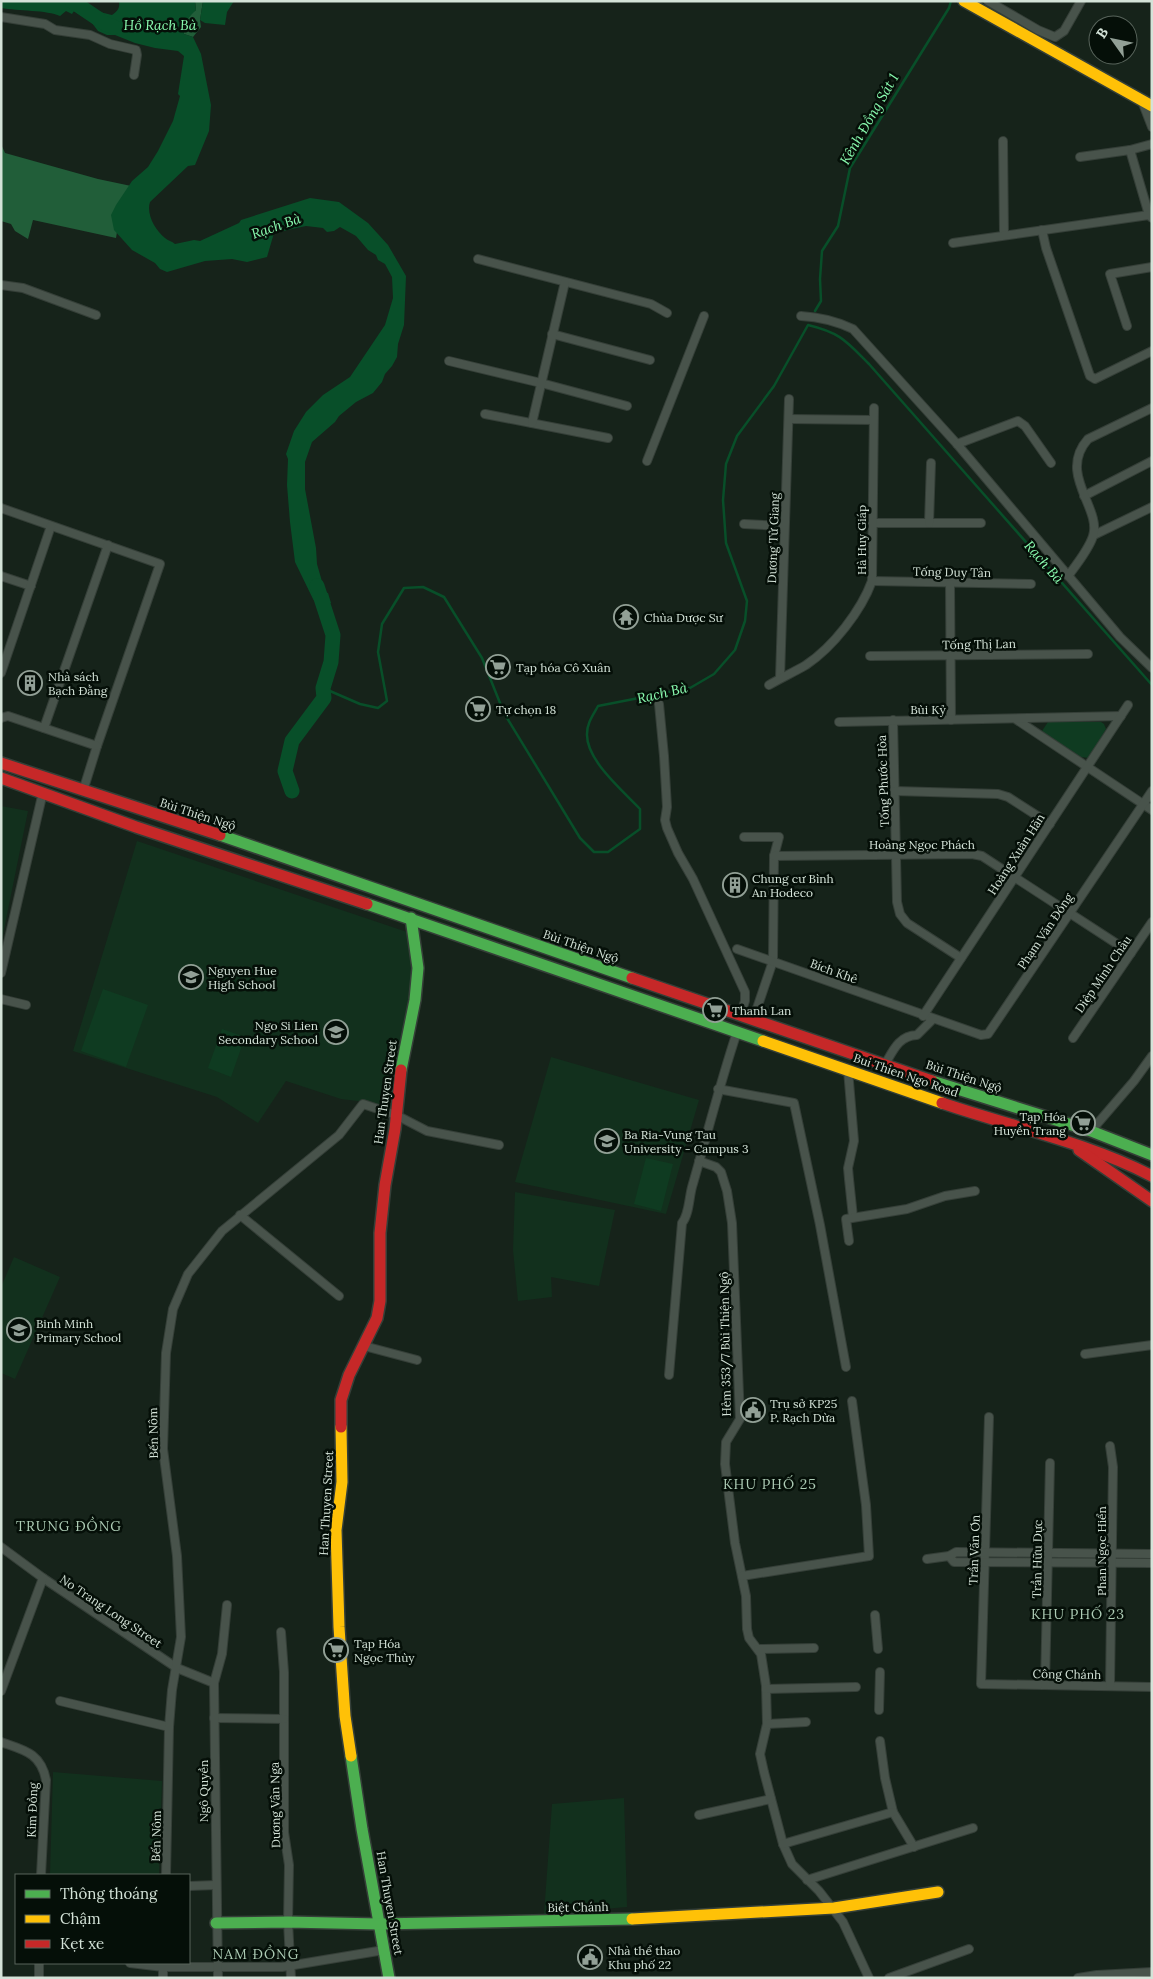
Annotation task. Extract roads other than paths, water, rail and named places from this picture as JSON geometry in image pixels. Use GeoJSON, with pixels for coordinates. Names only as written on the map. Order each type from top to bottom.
{"type":"FeatureCollection","features":[{"type":"Feature","properties":{"kind":"main road"},"geometry":{"type":"LineString","coordinates":[[964,1],[1147,103]]}},
{"type":"Feature","properties":{"kind":"main road","name":"Bùi Thiện Ngộ"},"geometry":{"type":"LineString","coordinates":[[1,763],[241,843],[884,1066],[1091,1131],[1152,1155]]}},
{"type":"Feature","properties":{"kind":"main road"},"geometry":{"type":"LineString","coordinates":[[1,778],[136,827],[411,918],[737,1032]]}},
{"type":"Feature","properties":{"kind":"main road"},"geometry":{"type":"LineString","coordinates":[[236,861],[241,843]]}},
{"type":"Feature","properties":{"kind":"main road"},"geometry":{"type":"LineString","coordinates":[[450,932],[455,917]]}},
{"type":"Feature","properties":{"kind":"main road","name":"Han Thuyen Street"},"geometry":{"type":"LineString","coordinates":[[389,1978],[345,1716],[336,1530],[342,1482],[341,1400],[349,1374],[377,1318],[380,1301],[380,1233],[385,1185],[396,1115],[400,1073],[415,1000],[418,968],[411,918]]}},
{"type":"Feature","properties":{"kind":"main road"},"geometry":{"type":"LineString","coordinates":[[749,1035],[753,1020]]}},
{"type":"Feature","properties":{"kind":"main road","name":"Bui Thien Ngo Road"},"geometry":{"type":"LineString","coordinates":[[737,1032],[966,1111],[1068,1142],[1127,1163],[1152,1176]]}},
{"type":"Feature","properties":{"kind":"main road","name":"Bui Thien Ngo Road"},"geometry":{"type":"LineString","coordinates":[[1068,1142],[1152,1200]]}},
{"type":"Feature","properties":{"kind":"main road","name":"Biệt Chánh"},"geometry":{"type":"LineString","coordinates":[[216,1924],[288,1922],[379,1924],[652,1919],[834,1908],[938,1892]]}},
{"type":"Feature","properties":{"kind":"street"},"geometry":{"type":"LineString","coordinates":[[988,1],[1038,30],[1055,37],[1064,30],[1081,1]]}},
{"type":"Feature","properties":{"kind":"street"},"geometry":{"type":"LineString","coordinates":[[1,17],[45,24],[55,30],[90,35],[110,44],[136,50],[138,55],[134,75]]}},
{"type":"Feature","properties":{"kind":"street"},"geometry":{"type":"LineString","coordinates":[[1147,103],[1152,127]]}},
{"type":"Feature","properties":{"kind":"street"},"geometry":{"type":"LineString","coordinates":[[1003,141],[1004,235]]}},
{"type":"Feature","properties":{"kind":"street"},"geometry":{"type":"LineString","coordinates":[[1080,158],[1130,150],[1152,144]]}},
{"type":"Feature","properties":{"kind":"street"},"geometry":{"type":"LineString","coordinates":[[953,243],[1150,216],[1130,150]]}},
{"type":"Feature","properties":{"kind":"street"},"geometry":{"type":"LineString","coordinates":[[1042,230],[1054,274],[1090,376],[1095,380],[1152,351]]}},
{"type":"Feature","properties":{"kind":"street"},"geometry":{"type":"LineString","coordinates":[[478,260],[651,304],[667,313]]}},
{"type":"Feature","properties":{"kind":"street"},"geometry":{"type":"LineString","coordinates":[[1127,326],[1110,274],[1152,267]]}},
{"type":"Feature","properties":{"kind":"street"},"geometry":{"type":"LineString","coordinates":[[532,423],[565,282]]}},
{"type":"Feature","properties":{"kind":"street"},"geometry":{"type":"LineString","coordinates":[[1,285],[23,288],[96,315]]}},
{"type":"Feature","properties":{"kind":"street"},"geometry":{"type":"LineString","coordinates":[[647,461],[704,316]]}},
{"type":"Feature","properties":{"kind":"street"},"geometry":{"type":"LineString","coordinates":[[801,316],[824,318],[853,329],[957,444],[1120,636],[1152,668]]}},
{"type":"Feature","properties":{"kind":"street"},"geometry":{"type":"LineString","coordinates":[[552,334],[650,360]]}},
{"type":"Feature","properties":{"kind":"street"},"geometry":{"type":"LineString","coordinates":[[449,362],[541,383],[627,406]]}},
{"type":"Feature","properties":{"kind":"street","name":"Dương Tử Giang"},"geometry":{"type":"LineString","coordinates":[[780,678],[789,399]]}},
{"type":"Feature","properties":{"kind":"street","name":"Hà Huy Giáp"},"geometry":{"type":"LineString","coordinates":[[769,685],[807,664],[835,638],[866,597],[872,581],[874,408]]}},
{"type":"Feature","properties":{"kind":"street"},"geometry":{"type":"LineString","coordinates":[[1094,535],[1093,521],[1078,478],[1079,452],[1088,439],[1152,408]]}},
{"type":"Feature","properties":{"kind":"street"},"geometry":{"type":"LineString","coordinates":[[485,414],[608,438]]}},
{"type":"Feature","properties":{"kind":"street"},"geometry":{"type":"LineString","coordinates":[[789,419],[873,420]]}},
{"type":"Feature","properties":{"kind":"street"},"geometry":{"type":"LineString","coordinates":[[957,444],[1018,421],[1025,426],[1051,463]]}},
{"type":"Feature","properties":{"kind":"street"},"geometry":{"type":"LineString","coordinates":[[1084,496],[1152,461]]}},
{"type":"Feature","properties":{"kind":"street"},"geometry":{"type":"LineString","coordinates":[[929,523],[931,463]]}},
{"type":"Feature","properties":{"kind":"street"},"geometry":{"type":"LineString","coordinates":[[1068,576],[1094,535],[1152,507]]}},
{"type":"Feature","properties":{"kind":"street"},"geometry":{"type":"LineString","coordinates":[[1,508],[160,564],[83,791]]}},
{"type":"Feature","properties":{"kind":"street"},"geometry":{"type":"LineString","coordinates":[[872,523],[981,523]]}},
{"type":"Feature","properties":{"kind":"street"},"geometry":{"type":"LineString","coordinates":[[744,524],[784,526]]}},
{"type":"Feature","properties":{"kind":"street"},"geometry":{"type":"LineString","coordinates":[[1,673],[51,526]]}},
{"type":"Feature","properties":{"kind":"street"},"geometry":{"type":"LineString","coordinates":[[44,728],[108,545]]}},
{"type":"Feature","properties":{"kind":"street"},"geometry":{"type":"LineString","coordinates":[[1,576],[31,586]]}},
{"type":"Feature","properties":{"kind":"street","name":"Tống Duy Tân"},"geometry":{"type":"LineString","coordinates":[[872,581],[950,584],[1031,584]]}},
{"type":"Feature","properties":{"kind":"street"},"geometry":{"type":"LineString","coordinates":[[950,584],[951,720]]}},
{"type":"Feature","properties":{"kind":"street"},"geometry":{"type":"LineString","coordinates":[[1,646],[10,649]]}},
{"type":"Feature","properties":{"kind":"street","name":"Tống Thị Lan"},"geometry":{"type":"LineString","coordinates":[[870,656],[1088,654]]}},
{"type":"Feature","properties":{"kind":"street"},"geometry":{"type":"LineString","coordinates":[[659,704],[664,756],[667,828],[678,853],[693,879],[745,992],[745,1001],[740,1016]]}},
{"type":"Feature","properties":{"kind":"street","name":"Hoàng Xuân Hãn"},"geometry":{"type":"LineString","coordinates":[[923,1016],[1128,705]]}},
{"type":"Feature","properties":{"kind":"street"},"geometry":{"type":"LineString","coordinates":[[1,718],[8,716],[97,746]]}},
{"type":"Feature","properties":{"kind":"street","name":"Bùi Kỷ"},"geometry":{"type":"LineString","coordinates":[[839,722],[1017,720],[1120,716]]}},
{"type":"Feature","properties":{"kind":"street","name":"Tống Phước Hòa"},"geometry":{"type":"LineString","coordinates":[[893,720],[897,902],[900,914],[907,923],[961,958]]}},
{"type":"Feature","properties":{"kind":"street"},"geometry":{"type":"LineString","coordinates":[[1017,720],[1152,810]]}},
{"type":"Feature","properties":{"kind":"street"},"geometry":{"type":"LineString","coordinates":[[895,791],[998,794],[1008,797],[1050,824]]}},
{"type":"Feature","properties":{"kind":"street","name":"Phạm Văn Đồng"},"geometry":{"type":"LineString","coordinates":[[923,1016],[981,1035],[988,1034],[1152,791]]}},
{"type":"Feature","properties":{"kind":"street"},"geometry":{"type":"LineString","coordinates":[[1,974],[43,792]]}},
{"type":"Feature","properties":{"kind":"street"},"geometry":{"type":"LineString","coordinates":[[744,837],[779,837],[774,856],[773,961],[753,1020]]}},
{"type":"Feature","properties":{"kind":"street","name":"Hoàng Ngọc Phách"},"geometry":{"type":"LineString","coordinates":[[774,856],[897,854],[972,854],[982,856],[1071,912],[1131,953]]}},
{"type":"Feature","properties":{"kind":"street","name":"Diệp Minh Châu"},"geometry":{"type":"LineString","coordinates":[[1073,1038],[1152,922]]}},
{"type":"Feature","properties":{"kind":"street","name":"Bích Khê"},"geometry":{"type":"LineString","coordinates":[[737,949],[923,1016]]}},
{"type":"Feature","properties":{"kind":"street"},"geometry":{"type":"LineString","coordinates":[[1,999],[26,1005]]}},
{"type":"Feature","properties":{"kind":"street"},"geometry":{"type":"LineString","coordinates":[[884,1066],[898,1042],[910,1035],[917,1035],[933,1019]]}},
{"type":"Feature","properties":{"kind":"street"},"geometry":{"type":"LineString","coordinates":[[669,1375],[681,1230],[718,1089],[737,1032]]}},
{"type":"Feature","properties":{"kind":"street"},"geometry":{"type":"LineString","coordinates":[[1091,1131],[1134,1081],[1152,1056]]}},
{"type":"Feature","properties":{"kind":"street"},"geometry":{"type":"LineString","coordinates":[[848,1070],[854,1141],[848,1168],[848,1179],[853,1217]]}},
{"type":"Feature","properties":{"kind":"street"},"geometry":{"type":"LineString","coordinates":[[718,1089],[794,1103],[820,1225],[846,1367]]}},
{"type":"Feature","properties":{"kind":"street","name":"Bến Nôm"},"geometry":{"type":"LineString","coordinates":[[166,1874],[169,1727],[172,1690],[181,1637],[179,1581],[163,1449],[163,1409],[168,1330],[173,1309],[188,1274],[196,1261],[222,1231],[339,1136],[363,1104],[396,1115]]}},
{"type":"Feature","properties":{"kind":"street"},"geometry":{"type":"LineString","coordinates":[[396,1115],[427,1131],[499,1145]]}},
{"type":"Feature","properties":{"kind":"street","name":"Hẻm 353/7 Bùi Thiện Ngộ"},"geometry":{"type":"LineString","coordinates":[[699,1161],[716,1167],[722,1172],[732,1223],[740,1418],[726,1442],[724,1464],[734,1543],[742,1576],[749,1638],[758,1649],[763,1660],[767,1724],[760,1754],[783,1844],[792,1864],[819,1891],[844,1922],[869,1978]]}},
{"type":"Feature","properties":{"kind":"street"},"geometry":{"type":"LineString","coordinates":[[849,1241],[846,1219],[907,1209],[945,1196],[976,1191]]}},
{"type":"Feature","properties":{"kind":"street"},"geometry":{"type":"LineString","coordinates":[[240,1215],[339,1296]]}},
{"type":"Feature","properties":{"kind":"street"},"geometry":{"type":"LineString","coordinates":[[1085,1354],[1152,1345]]}},
{"type":"Feature","properties":{"kind":"street"},"geometry":{"type":"LineString","coordinates":[[364,1346],[418,1360]]}},
{"type":"Feature","properties":{"kind":"street"},"geometry":{"type":"LineString","coordinates":[[742,1576],[869,1556],[866,1505],[852,1401]]}},
{"type":"Feature","properties":{"kind":"street","name":"Trần Văn Ơn"},"geometry":{"type":"LineString","coordinates":[[981,1684],[989,1417]]}},
{"type":"Feature","properties":{"kind":"street","name":"Phan Ngọc Hiển"},"geometry":{"type":"LineString","coordinates":[[1110,1446],[1113,1467],[1110,1686]]}},
{"type":"Feature","properties":{"kind":"street","name":"Trần Hữu Dực"},"geometry":{"type":"LineString","coordinates":[[1045,1685],[1050,1463]]}},
{"type":"Feature","properties":{"kind":"street","name":"No Trang Long Street"},"geometry":{"type":"LineString","coordinates":[[1,1547],[43,1578],[177,1668],[214,1684]]}},
{"type":"Feature","properties":{"kind":"street"},"geometry":{"type":"LineString","coordinates":[[927,1559],[949,1556],[956,1552],[1152,1554]]}},
{"type":"Feature","properties":{"kind":"street"},"geometry":{"type":"LineString","coordinates":[[949,1556],[954,1562],[1152,1563]]}},
{"type":"Feature","properties":{"kind":"street"},"geometry":{"type":"LineString","coordinates":[[1,1691],[43,1578]]}},
{"type":"Feature","properties":{"kind":"street","name":"Ngô Quyền"},"geometry":{"type":"LineString","coordinates":[[218,1978],[214,1684],[222,1654],[227,1605]]}},
{"type":"Feature","properties":{"kind":"street"},"geometry":{"type":"LineString","coordinates":[[875,1615],[878,1649]]}},
{"type":"Feature","properties":{"kind":"street","name":"Dương Vân Nga"},"geometry":{"type":"LineString","coordinates":[[281,1632],[284,1672],[284,1832],[289,1865],[288,1922],[291,1978]]}},
{"type":"Feature","properties":{"kind":"street"},"geometry":{"type":"LineString","coordinates":[[758,1649],[814,1648]]}},
{"type":"Feature","properties":{"kind":"street"},"geometry":{"type":"LineString","coordinates":[[879,1710],[880,1672]]}},
{"type":"Feature","properties":{"kind":"street","name":"Công Chánh"},"geometry":{"type":"LineString","coordinates":[[981,1684],[1152,1687]]}},
{"type":"Feature","properties":{"kind":"street"},"geometry":{"type":"LineString","coordinates":[[766,1689],[856,1687]]}},
{"type":"Feature","properties":{"kind":"street"},"geometry":{"type":"LineString","coordinates":[[60,1701],[169,1727]]}},
{"type":"Feature","properties":{"kind":"street"},"geometry":{"type":"LineString","coordinates":[[214,1718],[284,1719]]}},
{"type":"Feature","properties":{"kind":"street"},"geometry":{"type":"LineString","coordinates":[[767,1724],[806,1722]]}},
{"type":"Feature","properties":{"kind":"street"},"geometry":{"type":"LineString","coordinates":[[880,1741],[885,1778],[894,1812],[914,1848]]}},
{"type":"Feature","properties":{"kind":"street","name":"Kim Đồng"},"geometry":{"type":"LineString","coordinates":[[1,1742],[32,1754],[44,1768],[46,1780],[41,1874]]}},
{"type":"Feature","properties":{"kind":"street"},"geometry":{"type":"LineString","coordinates":[[699,1815],[771,1799]]}},
{"type":"Feature","properties":{"kind":"street"},"geometry":{"type":"LineString","coordinates":[[783,1844],[894,1812]]}},
{"type":"Feature","properties":{"kind":"street"},"geometry":{"type":"LineString","coordinates":[[807,1880],[973,1828]]}},
{"type":"Feature","properties":{"kind":"street"},"geometry":{"type":"LineString","coordinates":[[190,1886],[216,1885]]}},
{"type":"Feature","properties":{"kind":"street"},"geometry":{"type":"LineString","coordinates":[[889,1978],[969,1949]]}},
{"type":"Feature","properties":{"kind":"street"},"geometry":{"type":"LineString","coordinates":[[146,1964],[282,1967],[384,1950]]}},
{"type":"Feature","properties":{"kind":"street"},"geometry":{"type":"LineString","coordinates":[[38,1964],[39,1978]]}},
{"type":"Feature","properties":{"kind":"street"},"geometry":{"type":"LineString","coordinates":[[163,1965],[163,1978]]}},
{"type":"Feature","properties":{"kind":"street"},"geometry":{"type":"LineString","coordinates":[[1078,1978],[1152,1972]]}},
{"type":"Feature","properties":{"kind":"water"},"geometry":{"type":"Polygon","coordinates":[[[1,1],[80,1],[92,10],[86,19],[74,11],[72,14],[66,11],[60,16],[1,8],[1,1]]]}},
{"type":"Feature","properties":{"kind":"water","name":"Hồ Rạch Bà"},"geometry":{"type":"Polygon","coordinates":[[[119,1],[195,1],[196,10],[187,20],[184,34],[193,37],[201,54],[211,105],[209,131],[195,165],[188,166],[150,202],[150,217],[161,235],[175,244],[194,240],[200,241],[239,223],[241,220],[310,198],[339,202],[368,223],[388,245],[406,276],[404,325],[398,344],[397,357],[373,393],[356,402],[312,442],[305,462],[305,489],[316,548],[317,564],[325,592],[328,593],[331,603],[319,607],[313,599],[295,562],[290,522],[287,485],[288,459],[286,454],[294,431],[306,412],[323,395],[350,377],[385,325],[393,298],[392,277],[385,264],[378,260],[376,255],[368,250],[356,236],[340,227],[334,231],[327,232],[323,228],[306,226],[274,233],[267,257],[247,262],[232,259],[205,261],[167,272],[132,250],[114,230],[111,215],[132,181],[148,167],[173,121],[180,96],[178,94],[184,56],[178,51],[135,43],[98,31],[92,23],[100,12],[114,14],[119,7],[119,1]]]}},
{"type":"Feature","properties":{"kind":"water"},"geometry":{"type":"Polygon","coordinates":[[[203,1],[234,1],[227,12],[225,25],[205,23],[200,20],[203,1]]]}},
{"type":"Feature","properties":{"kind":"waterway","name":"Rạch Bà"},"geometry":{"type":"LineString","coordinates":[[72,1],[106,24],[114,27]]}},
{"type":"Feature","properties":{"kind":"waterway","name":"Kênh Đồng Sát 1"},"geometry":{"type":"LineString","coordinates":[[815,311],[821,301],[822,251],[838,226],[850,168],[949,8],[951,1]]}},
{"type":"Feature","properties":{"kind":"waterway","name":"Rạch Bà"},"geometry":{"type":"LineString","coordinates":[[323,688],[360,704],[378,708],[387,701],[378,652],[382,624],[404,588],[423,587],[444,597],[482,658],[504,713],[580,838],[594,852],[608,852],[640,829],[640,809],[615,784],[592,754],[587,734],[589,723],[598,706],[690,688],[714,674],[735,650],[745,621],[747,601],[726,543],[723,500],[726,464],[737,436],[774,386],[808,325],[836,335],[869,364],[1152,685]]}},
{"type":"Feature","properties":{"kind":"waterway","name":"Rạch Bà"},"geometry":{"type":"LineString","coordinates":[[292,791],[285,771],[292,741],[324,698],[323,688],[331,662],[333,635],[317,586]]}},
{"type":"Feature","properties":{"kind":"place","name":"Chùa Dược Sư"},"geometry":{"type":"Point","coordinates":[626,617]}},
{"type":"Feature","properties":{"kind":"place","name":"Tạp hóa Cô Xuân"},"geometry":{"type":"Point","coordinates":[498,667]}},
{"type":"Feature","properties":{"kind":"place","name":"Nhà sách Bạch Đằng"},"geometry":{"type":"Point","coordinates":[30,683]}},
{"type":"Feature","properties":{"kind":"place","name":"Tự chọn 18"},"geometry":{"type":"Point","coordinates":[478,709]}},
{"type":"Feature","properties":{"kind":"place","name":"Chung cư Bình An Hodeco"},"geometry":{"type":"Point","coordinates":[735,885]}},
{"type":"Feature","properties":{"kind":"place","name":"Nguyen Hue High School"},"geometry":{"type":"Point","coordinates":[191,977]}},
{"type":"Feature","properties":{"kind":"place","name":"Thanh Lan"},"geometry":{"type":"Point","coordinates":[715,1010]}},
{"type":"Feature","properties":{"kind":"place","name":"Ngo Si Lien Secondary School"},"geometry":{"type":"Point","coordinates":[336,1032]}},
{"type":"Feature","properties":{"kind":"place","name":"Tạp Hóa Huyền Trang"},"geometry":{"type":"Point","coordinates":[1083,1123]}},
{"type":"Feature","properties":{"kind":"place","name":"Ba Ria-Vung Tau University - Campus 3"},"geometry":{"type":"Point","coordinates":[607,1141]}},
{"type":"Feature","properties":{"kind":"place","name":"Binh Minh Primary School"},"geometry":{"type":"Point","coordinates":[19,1330]}},
{"type":"Feature","properties":{"kind":"place","name":"Trụ sở KP25 P. Rạch Dừa"},"geometry":{"type":"Point","coordinates":[753,1410]}},
{"type":"Feature","properties":{"kind":"place","name":"Tạp Hóa Ngọc Thùy"},"geometry":{"type":"Point","coordinates":[336,1650]}},
{"type":"Feature","properties":{"kind":"place","name":"Nhà thể thao Khu phố 22"},"geometry":{"type":"Point","coordinates":[590,1957]}},
{"type":"Feature","properties":{"kind":"district","name":"KHU PHỐ 25"},"geometry":{"type":"Point","coordinates":[770,1484]}},
{"type":"Feature","properties":{"kind":"district","name":"TRUNG ĐỒNG"},"geometry":{"type":"Point","coordinates":[69,1526]}},
{"type":"Feature","properties":{"kind":"district","name":"KHU PHỐ 23"},"geometry":{"type":"Point","coordinates":[1078,1614]}},
{"type":"Feature","properties":{"kind":"district","name":"NAM ĐỒNG"},"geometry":{"type":"Point","coordinates":[256,1954]}}]}
